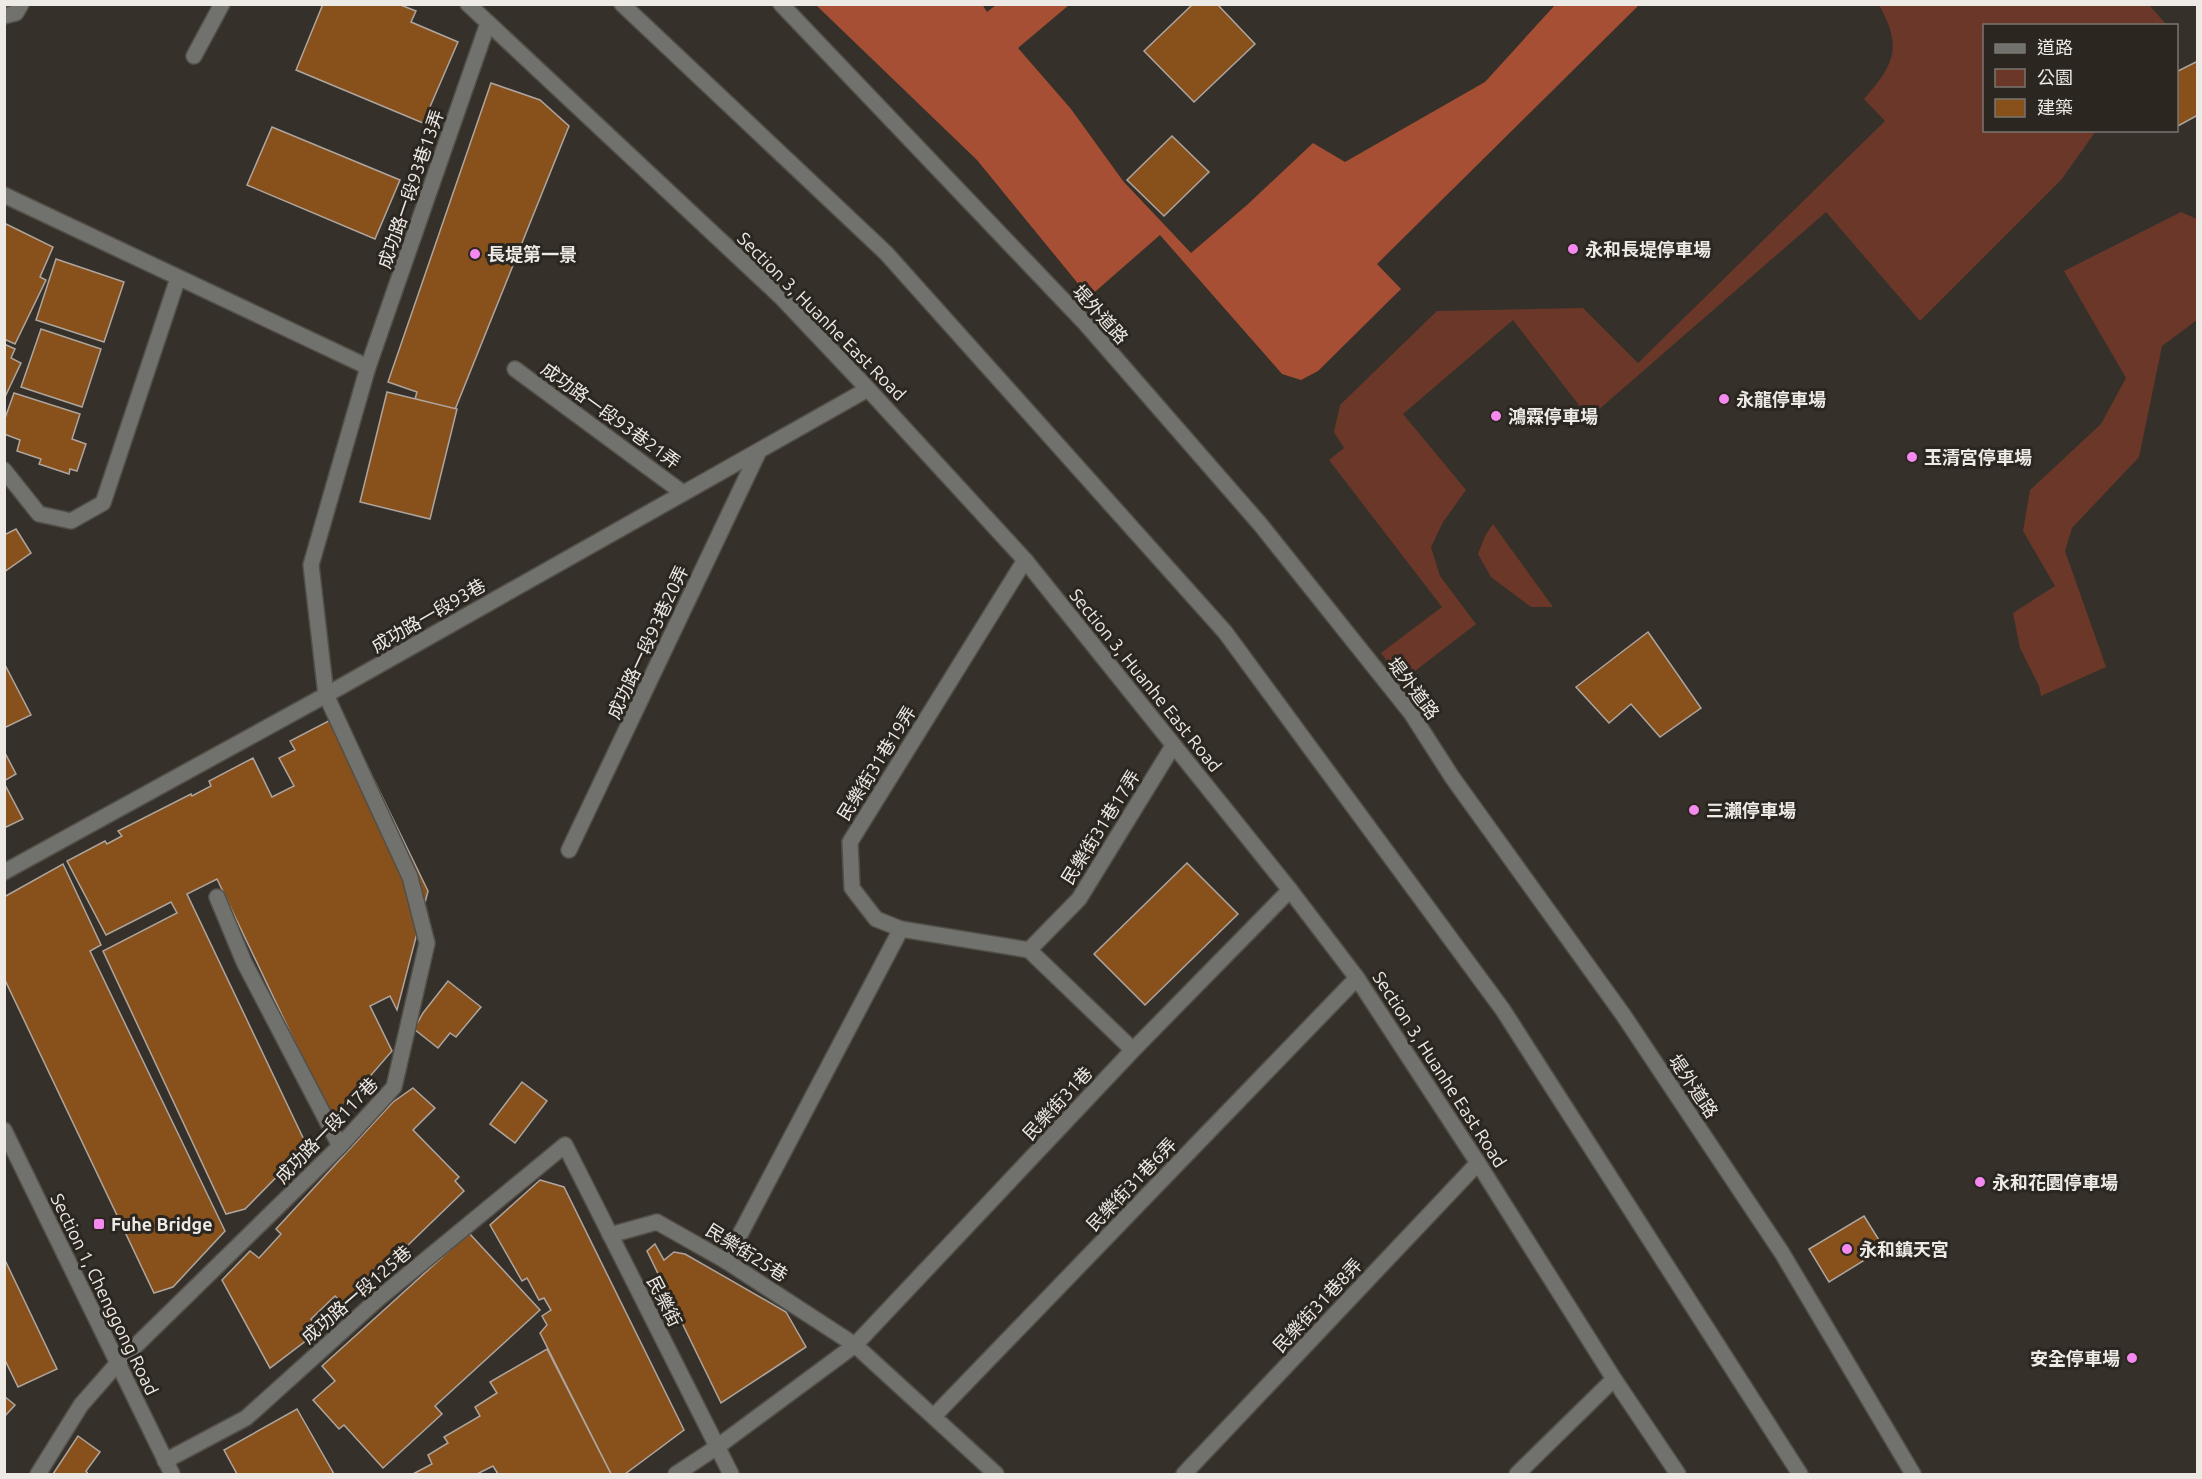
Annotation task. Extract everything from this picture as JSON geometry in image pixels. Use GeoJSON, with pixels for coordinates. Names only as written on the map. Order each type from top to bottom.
{"type":"FeatureCollection","features":[{"type":"Feature","properties":{"kind":"street"},"geometry":{"type":"LineString","coordinates":[[4,16],[16,13],[21,4]]}},
{"type":"Feature","properties":{"kind":"street"},"geometry":{"type":"LineString","coordinates":[[194,56],[222,4]]}},
{"type":"Feature","properties":{"kind":"street","name":"Section 3, Huanhe East Road"},"geometry":{"type":"LineString","coordinates":[[468,4],[782,298],[1025,560],[1290,890],[1357,978],[1478,1163],[1614,1379],[1678,1474]]}},
{"type":"Feature","properties":{"kind":"street"},"geometry":{"type":"LineString","coordinates":[[622,4],[886,253],[1225,632],[1503,1010],[1800,1474]]}},
{"type":"Feature","properties":{"kind":"street","name":"堤外道路"},"geometry":{"type":"LineString","coordinates":[[781,4],[1085,323],[1260,524],[1411,713],[1452,777],[1624,1016],[1782,1253],[1913,1474]]}},
{"type":"Feature","properties":{"kind":"street","name":"成功路一段93巷13弄"},"geometry":{"type":"LineString","coordinates":[[326,695],[311,566],[368,367],[488,23]]}},
{"type":"Feature","properties":{"kind":"street"},"geometry":{"type":"LineString","coordinates":[[4,195],[368,367]]}},
{"type":"Feature","properties":{"kind":"street"},"geometry":{"type":"LineString","coordinates":[[4,470],[39,514],[70,521],[103,503],[178,278]]}},
{"type":"Feature","properties":{"kind":"street","name":"成功路一段93巷21弄"},"geometry":{"type":"LineString","coordinates":[[515,369],[684,493]]}},
{"type":"Feature","properties":{"kind":"street","name":"成功路一段93巷"},"geometry":{"type":"LineString","coordinates":[[4,872],[326,695],[868,389]]}},
{"type":"Feature","properties":{"kind":"street","name":"成功路一段93巷20弄"},"geometry":{"type":"LineString","coordinates":[[569,850],[759,451]]}},
{"type":"Feature","properties":{"kind":"street","name":"民樂街31巷19弄"},"geometry":{"type":"LineString","coordinates":[[1025,560],[850,842],[852,888],[876,919],[901,930],[1029,950]]}},
{"type":"Feature","properties":{"kind":"street","name":"成功路一段117巷"},"geometry":{"type":"LineString","coordinates":[[38,1474],[81,1405],[117,1364],[340,1146],[394,1087],[427,943],[410,877],[326,695]]}},
{"type":"Feature","properties":{"kind":"street","name":"民樂街31巷17弄"},"geometry":{"type":"LineString","coordinates":[[1029,950],[1079,899],[1173,746]]}},
{"type":"Feature","properties":{"kind":"street","name":"民樂街31巷"},"geometry":{"type":"LineString","coordinates":[[676,1474],[717,1447],[855,1345],[1133,1050],[1290,890]]}},
{"type":"Feature","properties":{"kind":"street"},"geometry":{"type":"LineString","coordinates":[[217,897],[244,962],[340,1146]]}},
{"type":"Feature","properties":{"kind":"street"},"geometry":{"type":"LineString","coordinates":[[726,1261],[901,930]]}},
{"type":"Feature","properties":{"kind":"street"},"geometry":{"type":"LineString","coordinates":[[1029,950],[1133,1050]]}},
{"type":"Feature","properties":{"kind":"street","name":"民樂街31巷6弄"},"geometry":{"type":"LineString","coordinates":[[934,1416],[1357,978]]}},
{"type":"Feature","properties":{"kind":"street","name":"Section 1, Chenggong Road"},"geometry":{"type":"LineString","coordinates":[[4,1130],[168,1468]]}},
{"type":"Feature","properties":{"kind":"street","name":"民樂街"},"geometry":{"type":"LineString","coordinates":[[565,1145],[731,1474]]}},
{"type":"Feature","properties":{"kind":"street","name":"成功路一段125巷"},"geometry":{"type":"LineString","coordinates":[[168,1468],[246,1418],[378,1299],[565,1145]]}},
{"type":"Feature","properties":{"kind":"street","name":"民樂街31巷8弄"},"geometry":{"type":"LineString","coordinates":[[1184,1474],[1478,1163]]}},
{"type":"Feature","properties":{"kind":"street","name":"民樂街25巷"},"geometry":{"type":"LineString","coordinates":[[610,1235],[657,1222],[726,1261],[855,1345]]}},
{"type":"Feature","properties":{"kind":"street"},"geometry":{"type":"LineString","coordinates":[[855,1345],[996,1474]]}},
{"type":"Feature","properties":{"kind":"street"},"geometry":{"type":"LineString","coordinates":[[1517,1474],[1614,1379]]}},
{"type":"Feature","properties":{"kind":"green space"},"geometry":{"type":"Polygon","coordinates":[[[1879,5],[2149,5],[2166,24],[1983,24],[1983,132],[2095,132],[2061,180],[1920,321],[1826,212],[1589,418],[1513,320],[1403,414],[1466,490],[1443,522],[1431,547],[1440,576],[1476,624],[1402,681],[1381,653],[1442,607],[1329,460],[1344,448],[1334,432],[1340,405],[1437,311],[1583,308],[1638,363],[1885,121],[1864,99],[1882,76],[1892,55],[1893,44],[1879,5]]]}},
{"type":"Feature","properties":{"kind":"green space"},"geometry":{"type":"Polygon","coordinates":[[[2181,212],[2197,219],[2197,320],[2162,346],[2139,457],[2072,528],[2065,551],[2106,667],[2041,696],[2039,686],[2020,648],[2013,613],[2055,586],[2023,531],[2030,490],[2101,424],[2126,378],[2064,271],[2181,212]]]}},
{"type":"Feature","properties":{"kind":"green space"},"geometry":{"type":"Polygon","coordinates":[[[1493,524],[1553,607],[1531,607],[1491,577],[1478,554],[1493,524]]]}},
{"type":"Feature","properties":{"kind":"shaded area"},"geometry":{"type":"Polygon","coordinates":[[[982,4],[987,12],[996,5],[1069,5],[1018,48],[1071,109],[1123,181],[1191,253],[1247,205],[1313,143],[1345,162],[1485,82],[1555,5],[1639,5],[1377,264],[1401,289],[1318,371],[1301,380],[1282,374],[1160,235],[1089,297],[977,160],[816,5],[982,4]]]}},
{"type":"Feature","properties":{"kind":"building"},"geometry":{"type":"Polygon","coordinates":[[[323,4],[398,4],[416,11],[411,22],[458,42],[423,123],[296,70],[323,4]]]}},
{"type":"Feature","properties":{"kind":"building"},"geometry":{"type":"Polygon","coordinates":[[[1193,4],[1217,4],[1255,44],[1194,102],[1144,51],[1193,4]]]}},
{"type":"Feature","properties":{"kind":"building"},"geometry":{"type":"Polygon","coordinates":[[[2198,61],[2198,115],[2178,126],[2178,71],[2198,61]]]}},
{"type":"Feature","properties":{"kind":"building","name":"長堤第一景"},"geometry":{"type":"Polygon","coordinates":[[[491,83],[540,100],[569,126],[454,412],[415,399],[417,392],[388,382],[491,83]]]}},
{"type":"Feature","properties":{"kind":"building"},"geometry":{"type":"Polygon","coordinates":[[[272,127],[400,180],[375,239],[247,185],[272,127]]]}},
{"type":"Feature","properties":{"kind":"building"},"geometry":{"type":"Polygon","coordinates":[[[1172,136],[1209,172],[1164,216],[1127,180],[1172,136]]]}},
{"type":"Feature","properties":{"kind":"building"},"geometry":{"type":"Polygon","coordinates":[[[4,223],[53,247],[40,277],[46,280],[15,344],[4,339],[4,223]]]}},
{"type":"Feature","properties":{"kind":"building"},"geometry":{"type":"Polygon","coordinates":[[[56,259],[124,282],[104,342],[36,320],[56,259]]]}},
{"type":"Feature","properties":{"kind":"building"},"geometry":{"type":"Polygon","coordinates":[[[41,329],[101,349],[82,407],[21,387],[41,329]]]}},
{"type":"Feature","properties":{"kind":"building"},"geometry":{"type":"Polygon","coordinates":[[[4,344],[15,349],[11,358],[21,363],[4,399],[4,344]]]}},
{"type":"Feature","properties":{"kind":"building"},"geometry":{"type":"Polygon","coordinates":[[[387,392],[457,409],[430,519],[360,502],[387,392]]]}},
{"type":"Feature","properties":{"kind":"building"},"geometry":{"type":"Polygon","coordinates":[[[14,393],[80,414],[72,439],[86,444],[77,471],[70,469],[69,474],[39,464],[41,459],[17,451],[20,440],[4,434],[4,421],[14,393]]]}},
{"type":"Feature","properties":{"kind":"building"},"geometry":{"type":"Polygon","coordinates":[[[16,529],[31,553],[4,572],[4,535],[16,529]]]}},
{"type":"Feature","properties":{"kind":"building"},"geometry":{"type":"Polygon","coordinates":[[[1648,632],[1701,708],[1660,737],[1631,704],[1609,723],[1576,687],[1648,632]]]}},
{"type":"Feature","properties":{"kind":"building"},"geometry":{"type":"Polygon","coordinates":[[[4,663],[31,715],[4,728],[4,663]]]}},
{"type":"Feature","properties":{"kind":"building"},"geometry":{"type":"Polygon","coordinates":[[[342,714],[428,891],[397,1010],[390,996],[370,1006],[392,1051],[332,1120],[217,879],[187,894],[307,1146],[245,1209],[226,1214],[103,951],[177,913],[171,902],[106,935],[67,861],[105,841],[107,844],[122,836],[118,831],[211,786],[209,781],[253,758],[272,797],[294,786],[279,758],[295,750],[290,741],[342,714]]]}},
{"type":"Feature","properties":{"kind":"building"},"geometry":{"type":"Polygon","coordinates":[[[4,751],[16,774],[4,781],[4,751]]]}},
{"type":"Feature","properties":{"kind":"building"},"geometry":{"type":"Polygon","coordinates":[[[4,783],[23,819],[4,828],[4,783]]]}},
{"type":"Feature","properties":{"kind":"building"},"geometry":{"type":"Polygon","coordinates":[[[1187,863],[1238,914],[1145,1005],[1094,954],[1187,863]]]}},
{"type":"Feature","properties":{"kind":"building"},"geometry":{"type":"Polygon","coordinates":[[[63,864],[101,945],[90,951],[225,1231],[173,1287],[154,1293],[4,978],[4,897],[63,864]]]}},
{"type":"Feature","properties":{"kind":"building"},"geometry":{"type":"Polygon","coordinates":[[[448,981],[481,1007],[456,1037],[450,1033],[438,1048],[414,1029],[423,1013],[448,981]]]}},
{"type":"Feature","properties":{"kind":"building"},"geometry":{"type":"Polygon","coordinates":[[[522,1082],[547,1101],[515,1143],[490,1124],[522,1082]]]}},
{"type":"Feature","properties":{"kind":"building"},"geometry":{"type":"Polygon","coordinates":[[[413,1088],[435,1108],[413,1130],[459,1177],[455,1181],[464,1191],[345,1306],[335,1296],[311,1319],[320,1330],[270,1368],[222,1280],[250,1251],[259,1258],[281,1234],[276,1229],[393,1102],[413,1088]]]}},
{"type":"Feature","properties":{"kind":"building"},"geometry":{"type":"Polygon","coordinates":[[[540,1180],[564,1187],[684,1430],[625,1474],[611,1474],[540,1333],[547,1325],[542,1316],[551,1310],[544,1298],[539,1300],[527,1278],[522,1281],[490,1225],[540,1180]]]}},
{"type":"Feature","properties":{"kind":"building","name":"永和鎮天宮"},"geometry":{"type":"Polygon","coordinates":[[[1864,1216],[1884,1248],[1829,1282],[1809,1249],[1864,1216]]]}},
{"type":"Feature","properties":{"kind":"building"},"geometry":{"type":"Polygon","coordinates":[[[469,1233],[540,1310],[435,1406],[442,1414],[383,1468],[344,1425],[339,1429],[313,1400],[335,1381],[322,1366],[469,1233]]]}},
{"type":"Feature","properties":{"kind":"building"},"geometry":{"type":"Polygon","coordinates":[[[655,1244],[664,1260],[674,1252],[685,1254],[786,1312],[806,1347],[721,1403],[647,1251],[655,1244]]]}},
{"type":"Feature","properties":{"kind":"building"},"geometry":{"type":"Polygon","coordinates":[[[4,1258],[57,1369],[18,1387],[4,1358],[4,1258]]]}},
{"type":"Feature","properties":{"kind":"building"},"geometry":{"type":"Polygon","coordinates":[[[547,1349],[611,1474],[498,1474],[493,1466],[477,1474],[413,1474],[432,1464],[428,1455],[448,1443],[444,1437],[480,1416],[475,1407],[497,1393],[490,1382],[547,1349]]]}},
{"type":"Feature","properties":{"kind":"building"},"geometry":{"type":"Polygon","coordinates":[[[4,1396],[15,1405],[4,1417],[4,1396]]]}},
{"type":"Feature","properties":{"kind":"building"},"geometry":{"type":"Polygon","coordinates":[[[297,1409],[334,1474],[237,1474],[224,1450],[297,1409]]]}},
{"type":"Feature","properties":{"kind":"building"},"geometry":{"type":"Polygon","coordinates":[[[78,1436],[100,1452],[86,1471],[88,1474],[53,1474],[78,1436]]]}},
{"type":"Feature","properties":{"kind":"place","name":"永和長堤停車場"},"geometry":{"type":"Point","coordinates":[1573,249]}},
{"type":"Feature","properties":{"kind":"place","name":"長堤第一景"},"geometry":{"type":"Point","coordinates":[475,254]}},
{"type":"Feature","properties":{"kind":"place","name":"永龍停車場"},"geometry":{"type":"Point","coordinates":[1724,399]}},
{"type":"Feature","properties":{"kind":"place","name":"鴻霖停車場"},"geometry":{"type":"Point","coordinates":[1496,416]}},
{"type":"Feature","properties":{"kind":"place","name":"玉清宮停車場"},"geometry":{"type":"Point","coordinates":[1912,457]}},
{"type":"Feature","properties":{"kind":"place","name":"三瀨停車場"},"geometry":{"type":"Point","coordinates":[1694,810]}},
{"type":"Feature","properties":{"kind":"place","name":"永和花園停車場"},"geometry":{"type":"Point","coordinates":[1980,1182]}},
{"type":"Feature","properties":{"kind":"place","name":"Fuhe Bridge"},"geometry":{"type":"Point","coordinates":[99,1224]}},
{"type":"Feature","properties":{"kind":"place","name":"永和鎮天宮"},"geometry":{"type":"Point","coordinates":[1847,1249]}},
{"type":"Feature","properties":{"kind":"place","name":"安全停車場"},"geometry":{"type":"Point","coordinates":[2132,1358]}}]}
